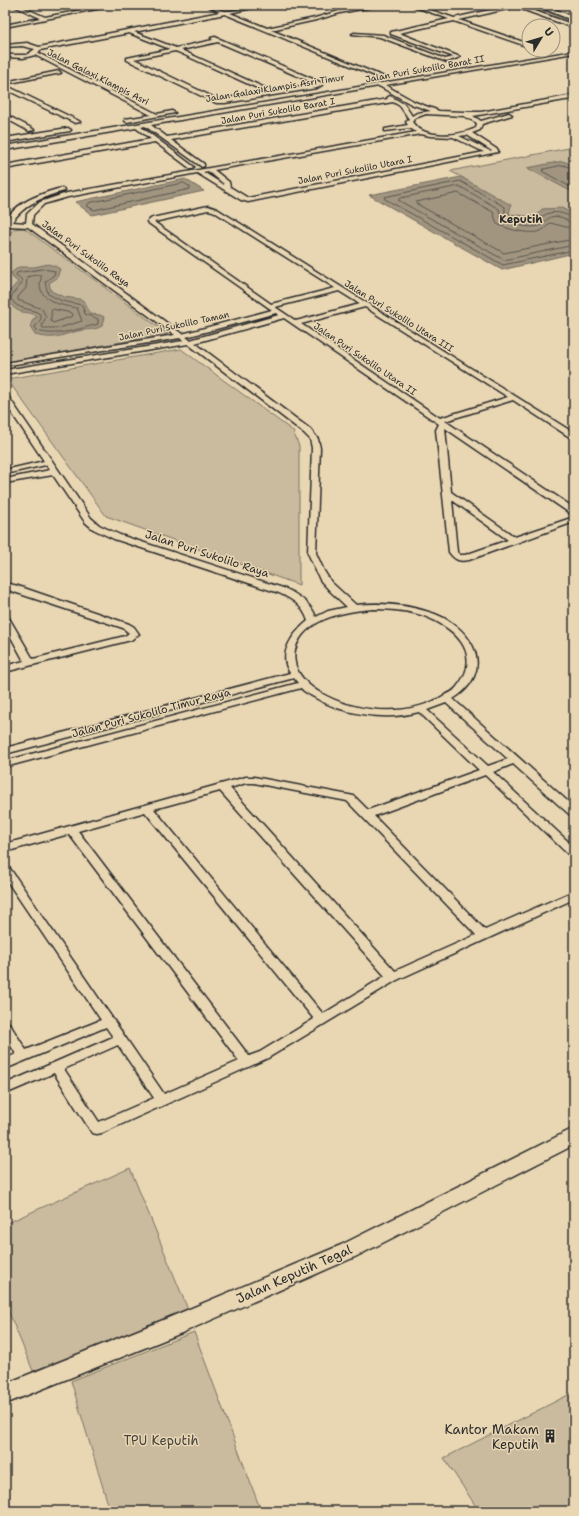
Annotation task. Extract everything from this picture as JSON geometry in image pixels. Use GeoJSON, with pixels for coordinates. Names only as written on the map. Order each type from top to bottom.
{"type":"FeatureCollection","features":[{"type":"Feature","properties":{"kind":"main road"},"geometry":{"type":"LineString","coordinates":[[538,5],[574,18]]}},
{"type":"Feature","properties":{"kind":"main road","name":"Jalan Keputih Tegal"},"geometry":{"type":"LineString","coordinates":[[5,1394],[176,1325],[348,1251],[574,1136]]}},
{"type":"Feature","properties":{"kind":"street"},"geometry":{"type":"LineString","coordinates":[[14,5],[44,18]]}},
{"type":"Feature","properties":{"kind":"street"},"geometry":{"type":"LineString","coordinates":[[38,15],[79,6],[92,5]]}},
{"type":"Feature","properties":{"kind":"street"},"geometry":{"type":"LineString","coordinates":[[5,26],[115,5]]}},
{"type":"Feature","properties":{"kind":"street"},"geometry":{"type":"LineString","coordinates":[[206,5],[268,29],[382,77]]}},
{"type":"Feature","properties":{"kind":"street"},"geometry":{"type":"LineString","coordinates":[[5,45],[30,45],[236,5]]}},
{"type":"Feature","properties":{"kind":"street"},"geometry":{"type":"LineString","coordinates":[[5,56],[26,56],[34,53],[38,49],[263,5]]}},
{"type":"Feature","properties":{"kind":"street"},"geometry":{"type":"LineString","coordinates":[[268,29],[316,19],[344,17],[354,14],[360,10],[381,5]]}},
{"type":"Feature","properties":{"kind":"street"},"geometry":{"type":"LineString","coordinates":[[412,5],[521,43]]}},
{"type":"Feature","properties":{"kind":"street"},"geometry":{"type":"LineString","coordinates":[[381,36],[515,5],[574,27]]}},
{"type":"Feature","properties":{"kind":"street"},"geometry":{"type":"LineString","coordinates":[[566,23],[574,22]]}},
{"type":"Feature","properties":{"kind":"street"},"geometry":{"type":"LineString","coordinates":[[137,29],[273,93]]}},
{"type":"Feature","properties":{"kind":"street"},"geometry":{"type":"LineString","coordinates":[[129,31],[179,50]]}},
{"type":"Feature","properties":{"kind":"street"},"geometry":{"type":"LineString","coordinates":[[354,34],[381,36],[443,60],[448,61],[458,57],[394,33]]}},
{"type":"Feature","properties":{"kind":"street"},"geometry":{"type":"LineString","coordinates":[[142,36],[150,35]]}},
{"type":"Feature","properties":{"kind":"street"},"geometry":{"type":"LineString","coordinates":[[211,37],[219,40],[320,84],[317,86],[225,101],[216,100],[129,59],[179,50],[219,40]]}},
{"type":"Feature","properties":{"kind":"street"},"geometry":{"type":"LineString","coordinates":[[5,40],[15,44]]}},
{"type":"Feature","properties":{"kind":"street"},"geometry":{"type":"LineString","coordinates":[[30,45],[38,49]]}},
{"type":"Feature","properties":{"kind":"street","name":"Jalan Puri Sukolilo Barat II"},"geometry":{"type":"LineString","coordinates":[[5,148],[574,52]]}},
{"type":"Feature","properties":{"kind":"street","name":"Jalan Galaxi Klampis Asri"},"geometry":{"type":"LineString","coordinates":[[34,53],[155,115]]}},
{"type":"Feature","properties":{"kind":"street","name":"Jalan Galaxi Klampis Asri"},"geometry":{"type":"LineString","coordinates":[[26,56],[147,117]]}},
{"type":"Feature","properties":{"kind":"street"},"geometry":{"type":"LineString","coordinates":[[443,67],[451,66]]}},
{"type":"Feature","properties":{"kind":"street"},"geometry":{"type":"LineString","coordinates":[[6,86],[59,72]]}},
{"type":"Feature","properties":{"kind":"street"},"geometry":{"type":"LineString","coordinates":[[374,79],[390,76]]}},
{"type":"Feature","properties":{"kind":"street"},"geometry":{"type":"LineString","coordinates":[[81,84],[90,82]]}},
{"type":"Feature","properties":{"kind":"street"},"geometry":{"type":"LineString","coordinates":[[379,84],[413,103],[439,112]]}},
{"type":"Feature","properties":{"kind":"street"},"geometry":{"type":"LineString","coordinates":[[6,86],[76,122]]}},
{"type":"Feature","properties":{"kind":"street"},"geometry":{"type":"LineString","coordinates":[[369,86],[381,93]]}},
{"type":"Feature","properties":{"kind":"street","name":"Jalan Galaxi Klampis Asri Timur"},"geometry":{"type":"LineString","coordinates":[[209,107],[327,87]]}},
{"type":"Feature","properties":{"kind":"street"},"geometry":{"type":"LineString","coordinates":[[387,96],[402,105],[411,122],[423,132],[453,135],[468,133],[478,129],[480,123],[491,118],[574,103]]}},
{"type":"Feature","properties":{"kind":"street"},"geometry":{"type":"LineString","coordinates":[[383,131],[411,122],[421,114],[439,112],[465,114],[574,98]]}},
{"type":"Feature","properties":{"kind":"street","name":"Jalan Puri Sukolilo Barat I"},"geometry":{"type":"LineString","coordinates":[[166,139],[393,100]]}},
{"type":"Feature","properties":{"kind":"street"},"geometry":{"type":"LineString","coordinates":[[402,105],[413,103]]}},
{"type":"Feature","properties":{"kind":"street"},"geometry":{"type":"LineString","coordinates":[[507,109],[517,113]]}},
{"type":"Feature","properties":{"kind":"street"},"geometry":{"type":"LineString","coordinates":[[124,120],[178,112]]}},
{"type":"Feature","properties":{"kind":"street"},"geometry":{"type":"LineString","coordinates":[[465,114],[478,120],[480,123]]}},
{"type":"Feature","properties":{"kind":"street"},"geometry":{"type":"LineString","coordinates":[[5,116],[31,130]]}},
{"type":"Feature","properties":{"kind":"street"},"geometry":{"type":"LineString","coordinates":[[146,124],[202,165]]}},
{"type":"Feature","properties":{"kind":"street"},"geometry":{"type":"LineString","coordinates":[[136,126],[191,167]]}},
{"type":"Feature","properties":{"kind":"street"},"geometry":{"type":"LineString","coordinates":[[5,140],[78,128]]}},
{"type":"Feature","properties":{"kind":"street","name":"Jalan Puri Sukolilo Raya"},"geometry":{"type":"LineString","coordinates":[[354,608],[328,585],[317,569],[312,553],[316,448],[312,436],[190,342],[29,225],[30,214],[48,201],[67,195],[423,132]]}},
{"type":"Feature","properties":{"kind":"street"},"geometry":{"type":"LineString","coordinates":[[453,135],[489,153],[496,150],[468,133]]}},
{"type":"Feature","properties":{"kind":"street"},"geometry":{"type":"LineString","coordinates":[[6,226],[24,204],[35,198],[53,192],[354,136]]}},
{"type":"Feature","properties":{"kind":"street"},"geometry":{"type":"LineString","coordinates":[[5,167],[156,140]]}},
{"type":"Feature","properties":{"kind":"street"},"geometry":{"type":"LineString","coordinates":[[473,145],[484,143]]}},
{"type":"Feature","properties":{"kind":"street"},"geometry":{"type":"LineString","coordinates":[[303,146],[310,151]]}},
{"type":"Feature","properties":{"kind":"street"},"geometry":{"type":"LineString","coordinates":[[172,153],[183,151]]}},
{"type":"Feature","properties":{"kind":"street","name":"Jalan Puri Sukolilo Utara I"},"geometry":{"type":"LineString","coordinates":[[227,188],[243,199],[248,200],[489,153]]}},
{"type":"Feature","properties":{"kind":"street"},"geometry":{"type":"LineString","coordinates":[[197,171],[218,185],[227,188],[227,183],[208,169]]}},
{"type":"Feature","properties":{"kind":"street"},"geometry":{"type":"LineString","coordinates":[[110,181],[117,186]]}},
{"type":"Feature","properties":{"kind":"street","name":"Jalan Puri Sukolilo Utara III"},"geometry":{"type":"LineString","coordinates":[[153,220],[208,208],[215,210],[574,436]]}},
{"type":"Feature","properties":{"kind":"street","name":"Jalan Puri Sukolilo Utara II"},"geometry":{"type":"LineString","coordinates":[[153,220],[150,222],[152,224],[277,311],[574,512]]}},
{"type":"Feature","properties":{"kind":"street"},"geometry":{"type":"LineString","coordinates":[[6,226],[29,225]]}},
{"type":"Feature","properties":{"kind":"street"},"geometry":{"type":"LineString","coordinates":[[270,306],[339,289]]}},
{"type":"Feature","properties":{"kind":"street"},"geometry":{"type":"LineString","coordinates":[[296,323],[365,305]]}},
{"type":"Feature","properties":{"kind":"street","name":"Jalan Puri Sukolilo Taman"},"geometry":{"type":"LineString","coordinates":[[5,372],[181,336],[277,311]]}},
{"type":"Feature","properties":{"kind":"street","name":"Jalan Puri Sukolilo Taman"},"geometry":{"type":"LineString","coordinates":[[5,365],[190,342],[285,316]]}},
{"type":"Feature","properties":{"kind":"street"},"geometry":{"type":"LineString","coordinates":[[226,325],[234,330]]}},
{"type":"Feature","properties":{"kind":"street","name":"Jalan Puri Sukolilo Raya"},"geometry":{"type":"LineString","coordinates":[[5,398],[54,472],[88,520],[96,527],[117,537],[285,592],[302,603],[309,610],[313,622]]}},
{"type":"Feature","properties":{"kind":"street"},"geometry":{"type":"LineString","coordinates":[[513,398],[441,421],[440,430],[453,552],[458,558],[463,559],[574,519]]}},
{"type":"Feature","properties":{"kind":"street"},"geometry":{"type":"LineString","coordinates":[[5,472],[48,462]]}},
{"type":"Feature","properties":{"kind":"street"},"geometry":{"type":"LineString","coordinates":[[5,481],[54,472]]}},
{"type":"Feature","properties":{"kind":"street"},"geometry":{"type":"LineString","coordinates":[[448,494],[515,541]]}},
{"type":"Feature","properties":{"kind":"street"},"geometry":{"type":"LineString","coordinates":[[5,586],[126,626],[134,634],[128,638],[5,669]]}},
{"type":"Feature","properties":{"kind":"street"},"geometry":{"type":"LineString","coordinates":[[380,606],[412,610],[446,623],[458,633],[468,643],[473,655],[473,667],[469,679],[460,690],[447,699],[421,709],[388,713],[354,710],[324,700],[302,685],[295,675],[291,666],[291,647],[300,634],[313,622],[339,611],[354,608],[380,606]]}},
{"type":"Feature","properties":{"kind":"street"},"geometry":{"type":"LineString","coordinates":[[5,618],[30,663]]}},
{"type":"Feature","properties":{"kind":"street","name":"Jalan Puri Sukolilo Timur Raya"},"geometry":{"type":"LineString","coordinates":[[5,751],[295,675]]}},
{"type":"Feature","properties":{"kind":"street","name":"Jalan Puri Sukolilo Timur Raya"},"geometry":{"type":"LineString","coordinates":[[5,764],[302,685]]}},
{"type":"Feature","properties":{"kind":"street"},"geometry":{"type":"LineString","coordinates":[[447,699],[574,813]]}},
{"type":"Feature","properties":{"kind":"street"},"geometry":{"type":"LineString","coordinates":[[421,709],[574,853]]}},
{"type":"Feature","properties":{"kind":"street"},"geometry":{"type":"LineString","coordinates":[[366,814],[515,760]]}},
{"type":"Feature","properties":{"kind":"street"},"geometry":{"type":"LineString","coordinates":[[5,848],[147,807],[254,780],[350,798],[484,936]]}},
{"type":"Feature","properties":{"kind":"street"},"geometry":{"type":"LineString","coordinates":[[223,787],[393,976]]}},
{"type":"Feature","properties":{"kind":"street"},"geometry":{"type":"LineString","coordinates":[[147,807],[321,1020]]}},
{"type":"Feature","properties":{"kind":"street"},"geometry":{"type":"LineString","coordinates":[[71,829],[247,1063]]}},
{"type":"Feature","properties":{"kind":"street"},"geometry":{"type":"LineString","coordinates":[[5,870],[162,1100]]}},
{"type":"Feature","properties":{"kind":"street"},"geometry":{"type":"LineString","coordinates":[[56,1067],[97,1129],[264,1055],[393,976],[574,895]]}},
{"type":"Feature","properties":{"kind":"street"},"geometry":{"type":"LineString","coordinates":[[5,1064],[109,1021]]}},
{"type":"Feature","properties":{"kind":"street"},"geometry":{"type":"LineString","coordinates":[[5,1026],[24,1056]]}},
{"type":"Feature","properties":{"kind":"street"},"geometry":{"type":"LineString","coordinates":[[5,1089],[121,1039]]}},
{"type":"Feature","properties":{"kind":"green space"},"geometry":{"type":"Polygon","coordinates":[[[574,147],[574,250],[501,265],[465,179],[450,171],[574,147]]]}},
{"type":"Feature","properties":{"kind":"green space"},"geometry":{"type":"Polygon","coordinates":[[[24,228],[168,334],[5,362],[5,243],[13,229],[24,228]]]}},
{"type":"Feature","properties":{"kind":"green space"},"geometry":{"type":"Polygon","coordinates":[[[181,349],[293,431],[299,446],[299,585],[106,516],[7,379],[181,349]]]}},
{"type":"Feature","properties":{"kind":"green space"},"geometry":{"type":"Polygon","coordinates":[[[130,1168],[189,1312],[33,1371],[5,1303],[5,1224],[130,1168]]]}},
{"type":"Feature","properties":{"kind":"green space","name":"TPU Keputih"},"geometry":{"type":"Polygon","coordinates":[[[194,1332],[261,1511],[110,1511],[71,1381],[194,1332]]]}},
{"type":"Feature","properties":{"kind":"green space"},"geometry":{"type":"Polygon","coordinates":[[[574,1392],[574,1511],[479,1511],[444,1458],[574,1392]]]}},
{"type":"Feature","properties":{"kind":"water"},"geometry":{"type":"Polygon","coordinates":[[[563,161],[574,166],[574,193],[527,168],[563,161]]]}},
{"type":"Feature","properties":{"kind":"water"},"geometry":{"type":"Polygon","coordinates":[[[461,177],[511,205],[509,214],[535,217],[542,209],[562,208],[574,215],[574,253],[502,270],[369,195],[461,177]]]}},
{"type":"Feature","properties":{"kind":"water"},"geometry":{"type":"Polygon","coordinates":[[[185,179],[204,191],[92,215],[75,202],[185,179]]]}},
{"type":"Feature","properties":{"kind":"water"},"geometry":{"type":"Polygon","coordinates":[[[48,264],[60,269],[57,278],[49,283],[51,291],[64,297],[84,301],[90,314],[104,317],[102,326],[95,329],[77,331],[56,337],[43,337],[35,335],[30,327],[33,319],[37,317],[34,314],[15,309],[7,299],[8,293],[18,282],[13,278],[11,273],[19,267],[34,267],[48,264]]]}},
{"type":"Feature","properties":{"kind":"waterway"},"geometry":{"type":"LineString","coordinates":[[530,5],[574,22]]}},
{"type":"Feature","properties":{"kind":"place","name":"Kantor Makam Keputih"},"geometry":{"type":"Point","coordinates":[550,1436]}},
{"type":"Feature","properties":{"kind":"district","name":"Keputih"},"geometry":{"type":"Point","coordinates":[521,219]}}]}
